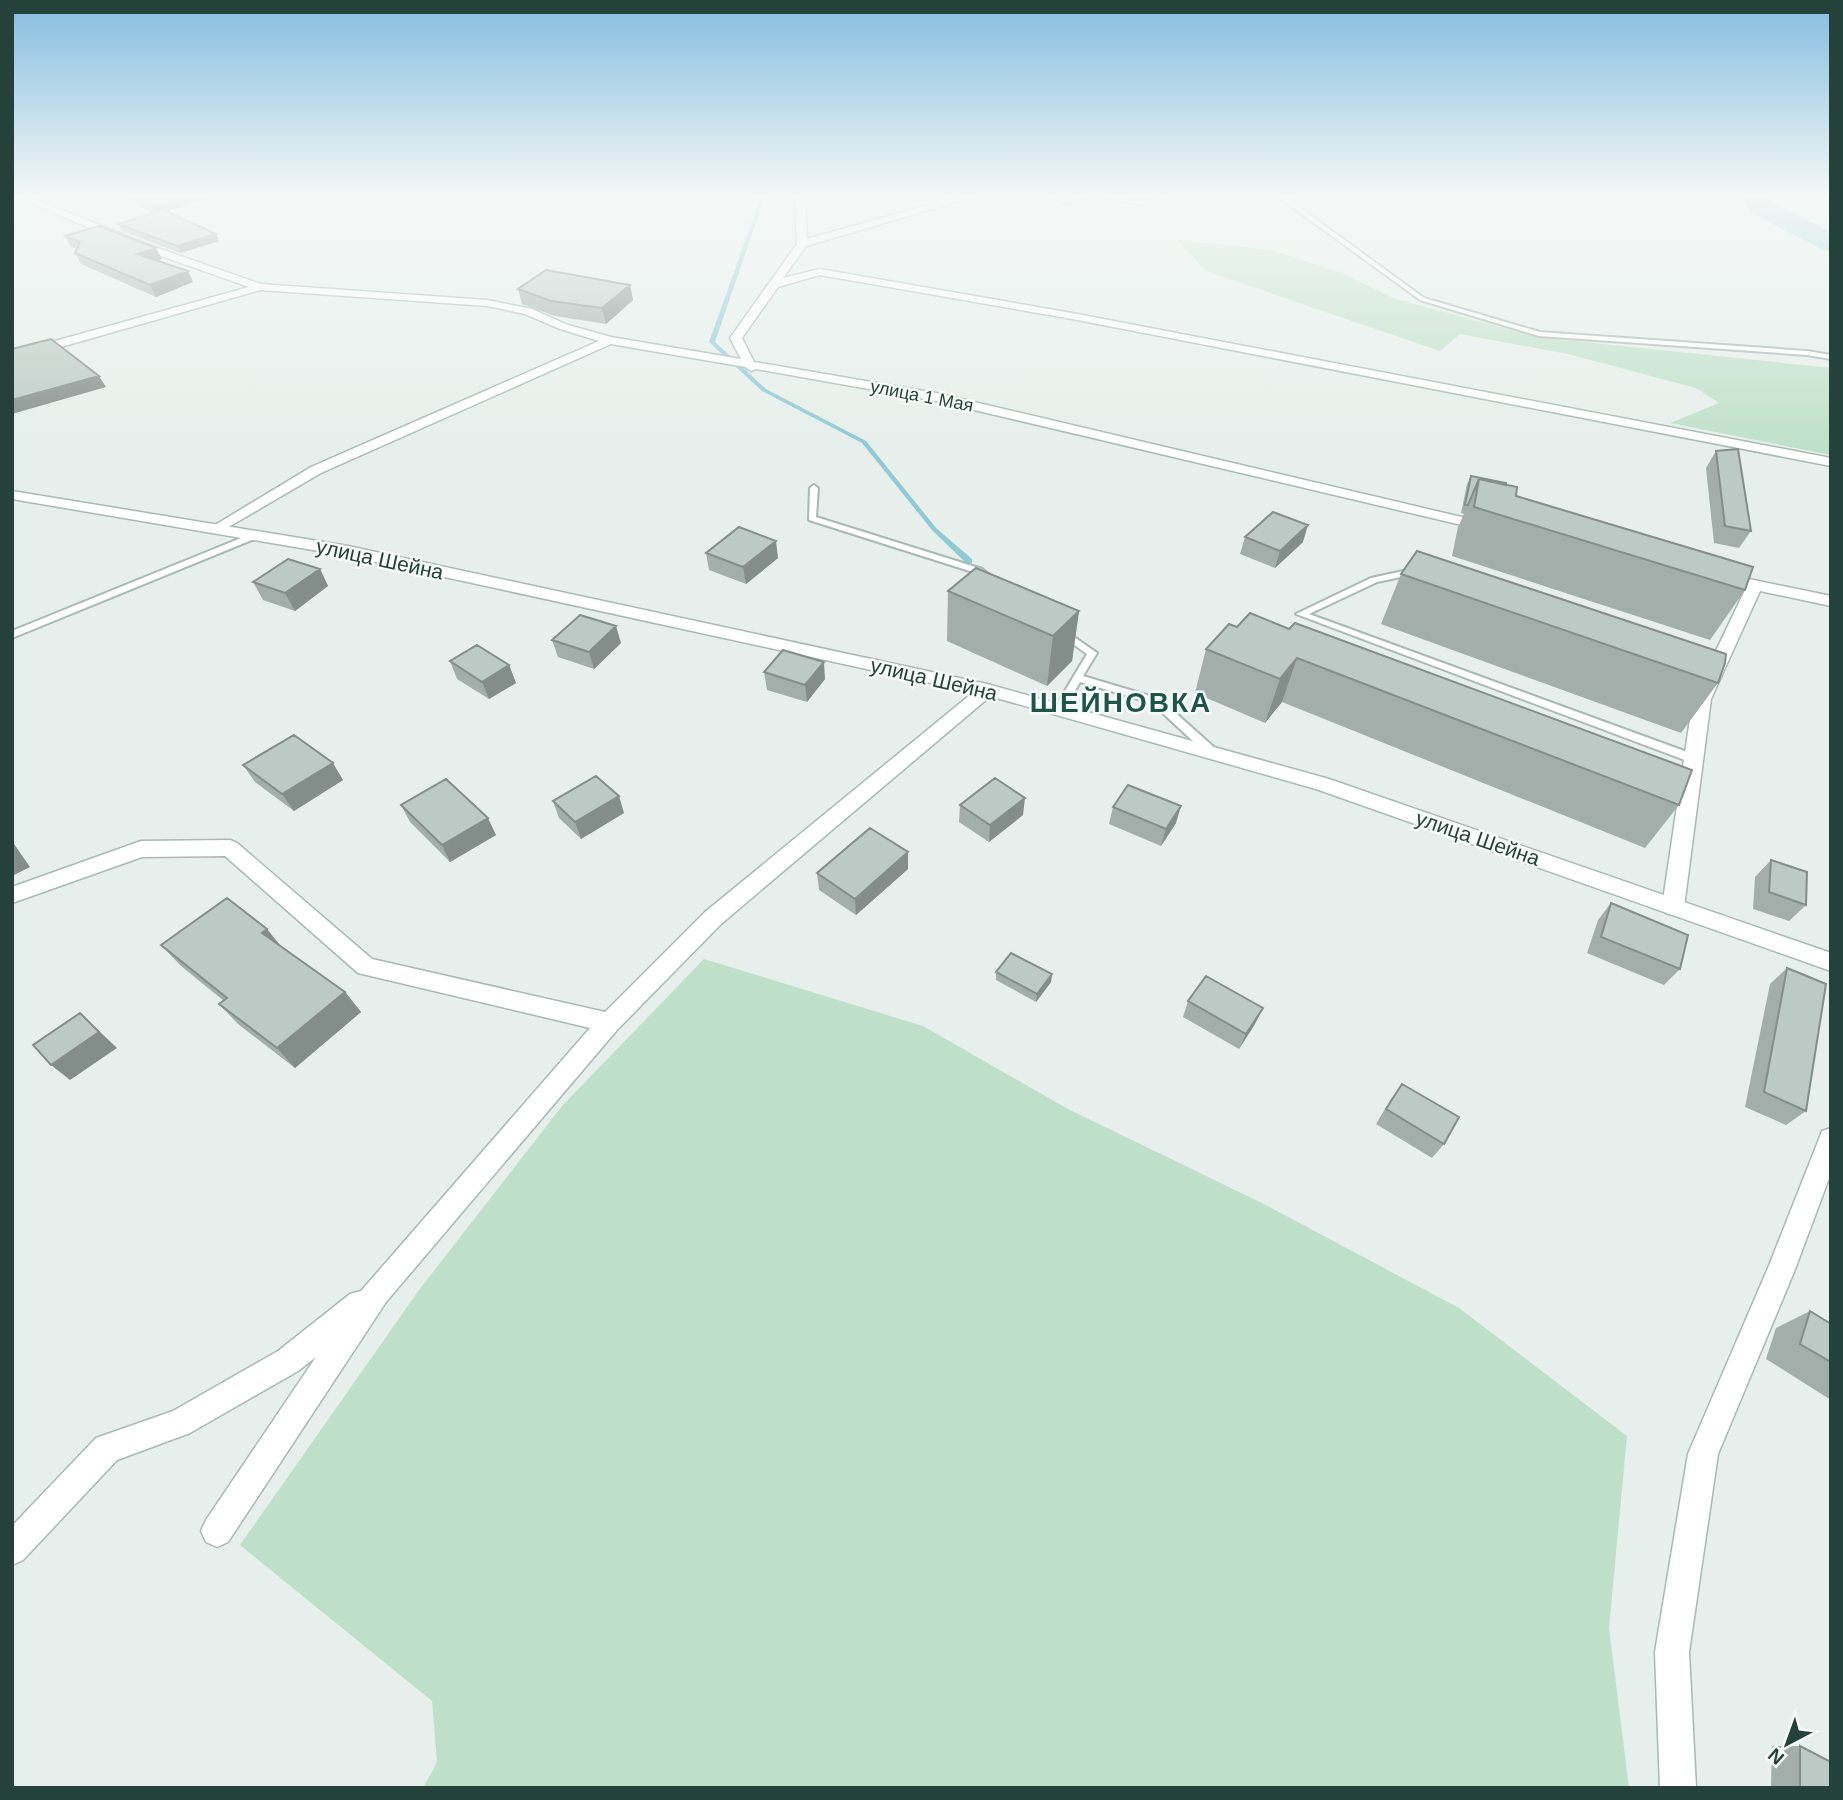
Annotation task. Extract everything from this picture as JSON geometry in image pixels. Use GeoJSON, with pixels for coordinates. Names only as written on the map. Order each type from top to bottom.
{"type":"FeatureCollection","features":[{"type":"Feature","properties":{"kind":"street","name":"улица 1 Мая"},"geometry":{"type":"LineString","coordinates":[[240,280],[260,287],[487,303],[527,311],[564,327],[610,340],[751,367],[936,397],[1498,529]]}},
{"type":"Feature","properties":{"kind":"street"},"geometry":{"type":"LineString","coordinates":[[751,367],[736,338],[778,280]]}},
{"type":"Feature","properties":{"kind":"street"},"geometry":{"type":"LineString","coordinates":[[775,284],[790,280]]}},
{"type":"Feature","properties":{"kind":"street"},"geometry":{"type":"LineString","coordinates":[[866,280],[1072,316],[1831,462]]}},
{"type":"Feature","properties":{"kind":"street"},"geometry":{"type":"LineString","coordinates":[[12,357],[260,287]]}},
{"type":"Feature","properties":{"kind":"street"},"geometry":{"type":"LineString","coordinates":[[220,528],[316,470],[610,340]]}},
{"type":"Feature","properties":{"kind":"street","name":"улица Шейна"},"geometry":{"type":"LineString","coordinates":[[12,495],[348,551],[987,690],[1322,784],[1831,962]]}},
{"type":"Feature","properties":{"kind":"street"},"geometry":{"type":"LineString","coordinates":[[1701,574],[1831,601]]}},
{"type":"Feature","properties":{"kind":"street"},"geometry":{"type":"LineString","coordinates":[[1673,906],[1702,699],[1710,666],[1755,585]]}},
{"type":"Feature","properties":{"kind":"street"},"geometry":{"type":"LineString","coordinates":[[217,1531],[376,1292],[609,1023],[713,918],[987,690]]}},
{"type":"Feature","properties":{"kind":"street"},"geometry":{"type":"LineString","coordinates":[[12,895],[141,849],[230,848],[366,967],[609,1023]]}},
{"type":"Feature","properties":{"kind":"street"},"geometry":{"type":"LineString","coordinates":[[1678,1788],[1672,1652],[1703,1454],[1785,1260],[1831,1139]]}},
{"type":"Feature","properties":{"kind":"street"},"geometry":{"type":"LineString","coordinates":[[12,1549],[107,1449],[180,1423],[288,1362],[376,1292]]}},
{"type":"Feature","properties":{"kind":"lane"},"geometry":{"type":"LineString","coordinates":[[1396,280],[1422,299],[1539,334],[1807,353],[1831,357]]}},
{"type":"Feature","properties":{"kind":"lane"},"geometry":{"type":"LineString","coordinates":[[814,488],[812,518],[979,571],[1002,588]]}},
{"type":"Feature","properties":{"kind":"lane"},"geometry":{"type":"LineString","coordinates":[[12,635],[256,535]]}},
{"type":"Feature","properties":{"kind":"lane"},"geometry":{"type":"LineString","coordinates":[[1428,568],[1374,580],[1301,614],[1694,759]]}},
{"type":"Feature","properties":{"kind":"lane"},"geometry":{"type":"LineString","coordinates":[[1047,620],[1092,653],[1058,710]]}},
{"type":"Feature","properties":{"kind":"lane"},"geometry":{"type":"LineString","coordinates":[[1077,678],[1156,701],[1214,754]]}},
{"type":"Feature","properties":{"kind":"green space"},"geometry":{"type":"Polygon","coordinates":[[[1232,280],[1357,280],[1396,299],[1537,337],[1831,368],[1831,455],[1670,423],[1719,403],[1696,388],[1568,354],[1460,334],[1440,351],[1232,280]]]}},
{"type":"Feature","properties":{"kind":"green space"},"geometry":{"type":"Polygon","coordinates":[[[704,959],[923,1026],[1068,1109],[1262,1203],[1459,1308],[1627,1436],[1609,1628],[1629,1788],[423,1788],[437,1762],[432,1701],[240,1545],[419,1290],[562,1106],[704,959]]]}},
{"type":"Feature","properties":{"kind":"building"},"geometry":{"type":"Polygon","coordinates":[[[138,280],[164,280],[150,285],[138,280]]]}},
{"type":"Feature","properties":{"kind":"building"},"geometry":{"type":"Polygon","coordinates":[[[531,280],[602,280],[630,285],[602,308],[551,301],[518,289],[531,280]]]}},
{"type":"Feature","properties":{"kind":"building"},"geometry":{"type":"Polygon","coordinates":[[[51,339],[99,376],[12,400],[12,349],[51,339]]]}},
{"type":"Feature","properties":{"kind":"building"},"geometry":{"type":"Polygon","coordinates":[[[1738,449],[1751,531],[1725,526],[1716,451],[1738,449]]]}},
{"type":"Feature","properties":{"kind":"building"},"geometry":{"type":"Polygon","coordinates":[[[1471,476],[1506,485],[1479,479],[1468,505],[1465,505],[1471,476]]]}},
{"type":"Feature","properties":{"kind":"building"},"geometry":{"type":"Polygon","coordinates":[[[1479,479],[1517,487],[1516,496],[1753,567],[1745,590],[1474,507],[1479,479]]]}},
{"type":"Feature","properties":{"kind":"building"},"geometry":{"type":"Polygon","coordinates":[[[1273,512],[1308,525],[1280,551],[1245,537],[1273,512]]]}},
{"type":"Feature","properties":{"kind":"building"},"geometry":{"type":"Polygon","coordinates":[[[739,527],[776,541],[743,567],[706,553],[739,527]]]}},
{"type":"Feature","properties":{"kind":"building"},"geometry":{"type":"Polygon","coordinates":[[[1417,551],[1726,654],[1718,683],[1401,574],[1417,551]]]}},
{"type":"Feature","properties":{"kind":"building"},"geometry":{"type":"Polygon","coordinates":[[[288,559],[320,569],[285,593],[253,582],[288,559]]]}},
{"type":"Feature","properties":{"kind":"building"},"geometry":{"type":"Polygon","coordinates":[[[976,568],[1079,611],[1053,636],[948,591],[976,568]]]}},
{"type":"Feature","properties":{"kind":"building"},"geometry":{"type":"Polygon","coordinates":[[[1250,613],[1289,629],[1295,623],[1692,770],[1679,805],[1297,658],[1280,679],[1206,649],[1229,624],[1237,627],[1250,613]]]}},
{"type":"Feature","properties":{"kind":"building"},"geometry":{"type":"Polygon","coordinates":[[[580,615],[616,626],[589,652],[552,640],[580,615]]]}},
{"type":"Feature","properties":{"kind":"building"},"geometry":{"type":"Polygon","coordinates":[[[477,645],[509,665],[482,682],[450,661],[477,645]]]}},
{"type":"Feature","properties":{"kind":"building"},"geometry":{"type":"Polygon","coordinates":[[[783,650],[824,662],[805,685],[764,672],[783,650]]]}},
{"type":"Feature","properties":{"kind":"building"},"geometry":{"type":"Polygon","coordinates":[[[294,735],[333,763],[282,794],[243,765],[294,735]]]}},
{"type":"Feature","properties":{"kind":"building"},"geometry":{"type":"Polygon","coordinates":[[[596,776],[619,796],[575,822],[553,801],[596,776]]]}},
{"type":"Feature","properties":{"kind":"building"},"geometry":{"type":"Polygon","coordinates":[[[995,778],[1025,798],[990,825],[960,805],[995,778]]]}},
{"type":"Feature","properties":{"kind":"building"},"geometry":{"type":"Polygon","coordinates":[[[446,779],[488,818],[442,845],[401,805],[446,779]]]}},
{"type":"Feature","properties":{"kind":"building"},"geometry":{"type":"Polygon","coordinates":[[[1128,785],[1181,806],[1166,829],[1113,807],[1128,785]]]}},
{"type":"Feature","properties":{"kind":"building"},"geometry":{"type":"Polygon","coordinates":[[[870,828],[908,852],[855,899],[817,873],[870,828]]]}},
{"type":"Feature","properties":{"kind":"building"},"geometry":{"type":"Polygon","coordinates":[[[1771,860],[1807,872],[1806,905],[1769,892],[1771,860]]]}},
{"type":"Feature","properties":{"kind":"building"},"geometry":{"type":"Polygon","coordinates":[[[227,898],[267,929],[262,933],[345,992],[277,1048],[219,1004],[227,998],[161,945],[227,898]]]}},
{"type":"Feature","properties":{"kind":"building"},"geometry":{"type":"Polygon","coordinates":[[[1611,903],[1688,935],[1680,969],[1601,937],[1611,903]]]}},
{"type":"Feature","properties":{"kind":"building"},"geometry":{"type":"Polygon","coordinates":[[[1011,953],[1052,974],[1037,994],[996,972],[1011,953]]]}},
{"type":"Feature","properties":{"kind":"building"},"geometry":{"type":"Polygon","coordinates":[[[1787,968],[1826,984],[1806,1111],[1764,1092],[1787,968]]]}},
{"type":"Feature","properties":{"kind":"building"},"geometry":{"type":"Polygon","coordinates":[[[1206,976],[1263,1008],[1246,1034],[1188,1001],[1206,976]]]}},
{"type":"Feature","properties":{"kind":"building"},"geometry":{"type":"Polygon","coordinates":[[[80,1013],[99,1032],[51,1065],[33,1045],[80,1013]]]}},
{"type":"Feature","properties":{"kind":"building"},"geometry":{"type":"Polygon","coordinates":[[[1402,1084],[1459,1117],[1444,1144],[1386,1109],[1402,1084]]]}},
{"type":"Feature","properties":{"kind":"building"},"geometry":{"type":"Polygon","coordinates":[[[1810,1311],[1831,1324],[1831,1362],[1800,1344],[1810,1311]]]}},
{"type":"Feature","properties":{"kind":"building"},"geometry":{"type":"Polygon","coordinates":[[[1800,1746],[1831,1762],[1831,1788],[1800,1788],[1800,1746]]]}},
{"type":"Feature","properties":{"kind":"waterway"},"geometry":{"type":"LineString","coordinates":[[734,280],[712,342],[764,390],[864,442],[934,529],[969,561]]}},
{"type":"Feature","properties":{"kind":"district","name":"ШЕЙНОВКА"},"geometry":{"type":"Point","coordinates":[1121,702]}}]}
